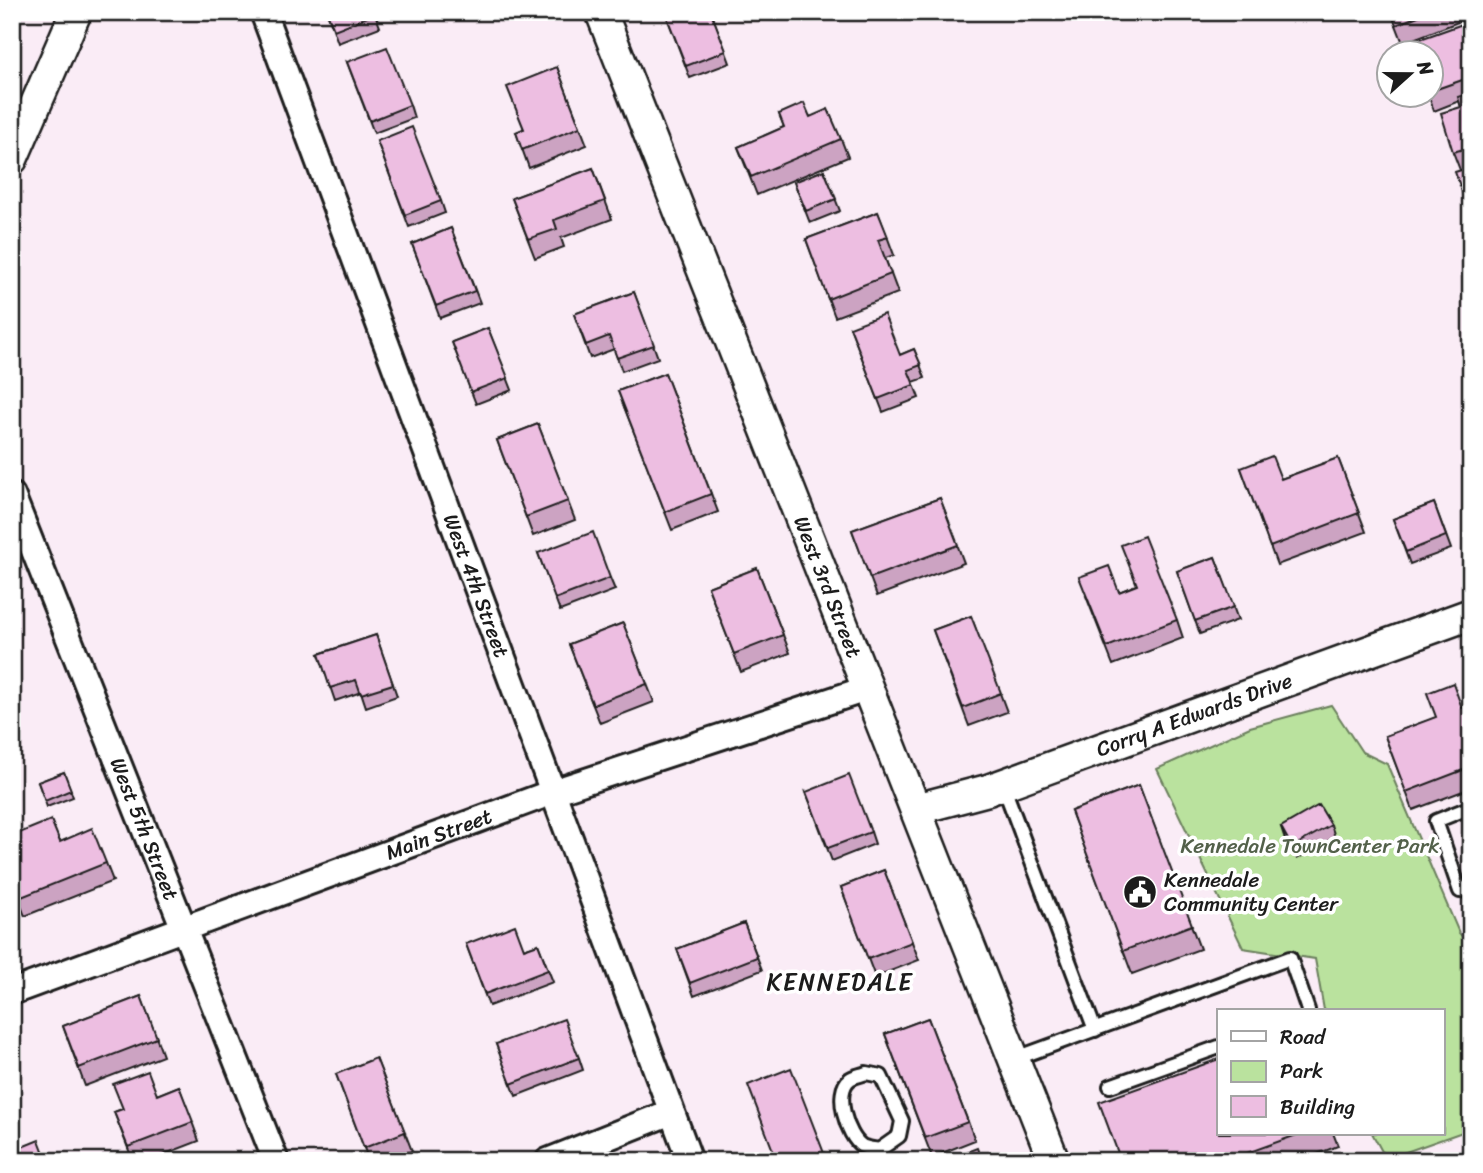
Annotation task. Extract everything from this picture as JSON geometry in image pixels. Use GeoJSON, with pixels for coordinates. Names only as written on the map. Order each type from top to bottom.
{"type":"FeatureCollection","features":[{"type":"Feature","properties":{"kind":"street"},"geometry":{"type":"LineString","coordinates":[[12,159],[76,12]]}},
{"type":"Feature","properties":{"kind":"street","name":"West 4th Street"},"geometry":{"type":"LineString","coordinates":[[263,12],[690,1161]]}},
{"type":"Feature","properties":{"kind":"street","name":"West 3rd Street"},"geometry":{"type":"LineString","coordinates":[[601,12],[1054,1161]]}},
{"type":"Feature","properties":{"kind":"street","name":"West 5th Street"},"geometry":{"type":"LineString","coordinates":[[12,495],[276,1161]]}},
{"type":"Feature","properties":{"kind":"street","name":"Corry A Edwards Drive"},"geometry":{"type":"LineString","coordinates":[[916,809],[1003,784],[1471,614]]}},
{"type":"Feature","properties":{"kind":"street","name":"Main Street"},"geometry":{"type":"LineString","coordinates":[[12,992],[553,792],[869,688]]}},
{"type":"Feature","properties":{"kind":"street"},"geometry":{"type":"LineString","coordinates":[[548,1161],[671,1112]]}},
{"type":"Feature","properties":{"kind":"lane"},"geometry":{"type":"LineString","coordinates":[[1003,784],[1095,1030]]}},
{"type":"Feature","properties":{"kind":"lane"},"geometry":{"type":"LineString","coordinates":[[1471,807],[1436,821],[1460,891],[1471,886]]}},
{"type":"Feature","properties":{"kind":"lane"},"geometry":{"type":"LineString","coordinates":[[1014,1059],[1290,958],[1308,1009]]}},
{"type":"Feature","properties":{"kind":"lane"},"geometry":{"type":"LineString","coordinates":[[1110,1086],[1217,1047]]}},
{"type":"Feature","properties":{"kind":"lane"},"geometry":{"type":"LineString","coordinates":[[866,1073],[881,1076],[902,1121],[899,1136],[881,1156],[862,1146],[851,1132],[843,1105],[842,1091],[850,1079],[866,1073]]}},
{"type":"Feature","properties":{"kind":"green space","name":"Kennedale TownCenter Park"},"geometry":{"type":"Polygon","coordinates":[[[1331,705],[1362,752],[1387,764],[1459,933],[1471,946],[1471,1129],[1386,1159],[1373,1134],[1444,1134],[1444,1009],[1324,1009],[1315,959],[1243,948],[1157,769],[1250,727],[1331,705]]]}},
{"type":"Feature","properties":{"kind":"building"},"geometry":{"type":"Polygon","coordinates":[[[327,12],[374,12],[375,14],[334,30],[327,12]]]}},
{"type":"Feature","properties":{"kind":"building"},"geometry":{"type":"Polygon","coordinates":[[[665,12],[711,12],[726,51],[686,66],[665,12]]]}},
{"type":"Feature","properties":{"kind":"building"},"geometry":{"type":"Polygon","coordinates":[[[1391,12],[1428,12],[1396,25],[1391,12]]]}},
{"type":"Feature","properties":{"kind":"building"},"geometry":{"type":"Polygon","coordinates":[[[1471,21],[1471,77],[1444,86],[1444,38],[1423,38],[1471,21]]]}},
{"type":"Feature","properties":{"kind":"building"},"geometry":{"type":"Polygon","coordinates":[[[387,47],[410,105],[370,121],[347,62],[387,47]]]}},
{"type":"Feature","properties":{"kind":"building"},"geometry":{"type":"Polygon","coordinates":[[[557,67],[580,127],[522,150],[516,132],[524,129],[507,87],[557,67]]]}},
{"type":"Feature","properties":{"kind":"building"},"geometry":{"type":"Polygon","coordinates":[[[1471,93],[1471,147],[1453,152],[1441,113],[1461,107],[1458,97],[1471,93]]]}},
{"type":"Feature","properties":{"kind":"building"},"geometry":{"type":"Polygon","coordinates":[[[804,103],[810,117],[828,109],[841,139],[751,177],[738,147],[784,127],[779,114],[804,103]]]}},
{"type":"Feature","properties":{"kind":"building"},"geometry":{"type":"Polygon","coordinates":[[[412,127],[441,201],[405,215],[377,141],[412,127]]]}},
{"type":"Feature","properties":{"kind":"building"},"geometry":{"type":"Polygon","coordinates":[[[1471,167],[1471,217],[1455,172],[1471,167]]]}},
{"type":"Feature","properties":{"kind":"building"},"geometry":{"type":"Polygon","coordinates":[[[593,168],[605,201],[554,220],[557,229],[528,239],[512,198],[593,168]]]}},
{"type":"Feature","properties":{"kind":"building"},"geometry":{"type":"Polygon","coordinates":[[[824,170],[836,199],[806,211],[794,182],[824,170]]]}},
{"type":"Feature","properties":{"kind":"building"},"geometry":{"type":"Polygon","coordinates":[[[878,212],[888,237],[878,240],[891,274],[828,299],[806,239],[878,212]]]}},
{"type":"Feature","properties":{"kind":"building"},"geometry":{"type":"Polygon","coordinates":[[[451,228],[475,291],[436,306],[412,244],[451,228]]]}},
{"type":"Feature","properties":{"kind":"building"},"geometry":{"type":"Polygon","coordinates":[[[634,292],[654,345],[617,358],[609,336],[586,345],[574,314],[634,292]]]}},
{"type":"Feature","properties":{"kind":"building"},"geometry":{"type":"Polygon","coordinates":[[[884,314],[900,355],[914,349],[921,365],[908,370],[914,385],[878,399],[850,327],[884,314]]]}},
{"type":"Feature","properties":{"kind":"building"},"geometry":{"type":"Polygon","coordinates":[[[488,328],[508,378],[471,392],[452,342],[488,328]]]}},
{"type":"Feature","properties":{"kind":"building"},"geometry":{"type":"Polygon","coordinates":[[[665,373],[711,494],[665,512],[618,391],[665,373]]]}},
{"type":"Feature","properties":{"kind":"building"},"geometry":{"type":"Polygon","coordinates":[[[538,424],[568,501],[526,517],[497,440],[538,424]]]}},
{"type":"Feature","properties":{"kind":"building"},"geometry":{"type":"Polygon","coordinates":[[[1272,456],[1281,479],[1338,458],[1359,513],[1270,547],[1241,468],[1272,456]]]}},
{"type":"Feature","properties":{"kind":"building"},"geometry":{"type":"Polygon","coordinates":[[[940,498],[958,545],[870,578],[852,530],[940,498]]]}},
{"type":"Feature","properties":{"kind":"building"},"geometry":{"type":"Polygon","coordinates":[[[1434,503],[1446,536],[1406,552],[1393,519],[1434,503]]]}},
{"type":"Feature","properties":{"kind":"building"},"geometry":{"type":"Polygon","coordinates":[[[593,532],[610,578],[555,599],[538,553],[593,532]]]}},
{"type":"Feature","properties":{"kind":"building"},"geometry":{"type":"Polygon","coordinates":[[[1144,536],[1177,620],[1107,647],[1079,577],[1109,566],[1119,592],[1137,585],[1121,545],[1144,536]]]}},
{"type":"Feature","properties":{"kind":"building"},"geometry":{"type":"Polygon","coordinates":[[[1215,557],[1234,607],[1195,621],[1177,571],[1215,557]]]}},
{"type":"Feature","properties":{"kind":"building"},"geometry":{"type":"Polygon","coordinates":[[[757,568],[783,635],[734,654],[708,587],[757,568]]]}},
{"type":"Feature","properties":{"kind":"building"},"geometry":{"type":"Polygon","coordinates":[[[971,616],[1001,693],[963,708],[933,630],[971,616]]]}},
{"type":"Feature","properties":{"kind":"building"},"geometry":{"type":"Polygon","coordinates":[[[623,623],[647,684],[593,705],[569,644],[623,623]]]}},
{"type":"Feature","properties":{"kind":"building"},"geometry":{"type":"Polygon","coordinates":[[[376,635],[393,684],[361,694],[356,680],[330,688],[319,654],[376,635]]]}},
{"type":"Feature","properties":{"kind":"building"},"geometry":{"type":"Polygon","coordinates":[[[1453,683],[1462,708],[1471,705],[1471,767],[1406,792],[1385,736],[1436,717],[1427,693],[1453,683]]]}},
{"type":"Feature","properties":{"kind":"building"},"geometry":{"type":"Polygon","coordinates":[[[64,772],[71,790],[45,801],[38,782],[64,772]]]}},
{"type":"Feature","properties":{"kind":"building"},"geometry":{"type":"Polygon","coordinates":[[[849,775],[871,832],[828,848],[806,792],[849,775]]]}},
{"type":"Feature","properties":{"kind":"building","name":"Kennedale Community Center"},"geometry":{"type":"Polygon","coordinates":[[[1139,785],[1192,925],[1123,951],[1071,811],[1139,785]]]}},
{"type":"Feature","properties":{"kind":"building"},"geometry":{"type":"Polygon","coordinates":[[[1319,805],[1331,825],[1292,847],[1281,827],[1319,805]]]}},
{"type":"Feature","properties":{"kind":"building"},"geometry":{"type":"Polygon","coordinates":[[[51,820],[60,842],[92,828],[106,863],[19,898],[12,881],[12,836],[51,820]]]}},
{"type":"Feature","properties":{"kind":"building"},"geometry":{"type":"Polygon","coordinates":[[[884,870],[912,942],[868,959],[841,887],[884,870]]]}},
{"type":"Feature","properties":{"kind":"building"},"geometry":{"type":"Polygon","coordinates":[[[744,923],[757,957],[690,983],[677,949],[744,923]]]}},
{"type":"Feature","properties":{"kind":"building"},"geometry":{"type":"Polygon","coordinates":[[[515,925],[524,949],[538,944],[548,970],[485,994],[466,944],[515,925]]]}},
{"type":"Feature","properties":{"kind":"building"},"geometry":{"type":"Polygon","coordinates":[[[141,996],[157,1038],[79,1068],[63,1026],[141,996]]]}},
{"type":"Feature","properties":{"kind":"building"},"geometry":{"type":"Polygon","coordinates":[[[928,1018],[968,1122],[925,1138],[885,1034],[928,1018]]]}},
{"type":"Feature","properties":{"kind":"building"},"geometry":{"type":"Polygon","coordinates":[[[564,1019],[579,1058],[511,1084],[496,1044],[564,1019]]]}},
{"type":"Feature","properties":{"kind":"building"},"geometry":{"type":"Polygon","coordinates":[[[376,1058],[405,1132],[364,1148],[336,1074],[376,1058]]]}},
{"type":"Feature","properties":{"kind":"building"},"geometry":{"type":"Polygon","coordinates":[[[1217,1060],[1217,1134],[1299,1134],[1225,1161],[1121,1161],[1099,1102],[1217,1060]]]}},
{"type":"Feature","properties":{"kind":"building"},"geometry":{"type":"Polygon","coordinates":[[[791,1068],[827,1161],[777,1161],[748,1085],[791,1068]]]}},
{"type":"Feature","properties":{"kind":"building"},"geometry":{"type":"Polygon","coordinates":[[[148,1071],[157,1095],[179,1086],[193,1122],[128,1147],[114,1112],[123,1109],[113,1084],[148,1071]]]}},
{"type":"Feature","properties":{"kind":"building"},"geometry":{"type":"Polygon","coordinates":[[[39,1140],[47,1161],[12,1161],[12,1151],[39,1140]]]}},
{"type":"Feature","properties":{"kind":"building"},"geometry":{"type":"Polygon","coordinates":[[[977,1148],[982,1161],[943,1161],[977,1148]]]}},
{"type":"Feature","properties":{"kind":"place","name":"Kennedale Community Center"},"geometry":{"type":"Point","coordinates":[1140,892]}},
{"type":"Feature","properties":{"kind":"district","name":"KENNEDALE"},"geometry":{"type":"Point","coordinates":[840,982]}}]}
